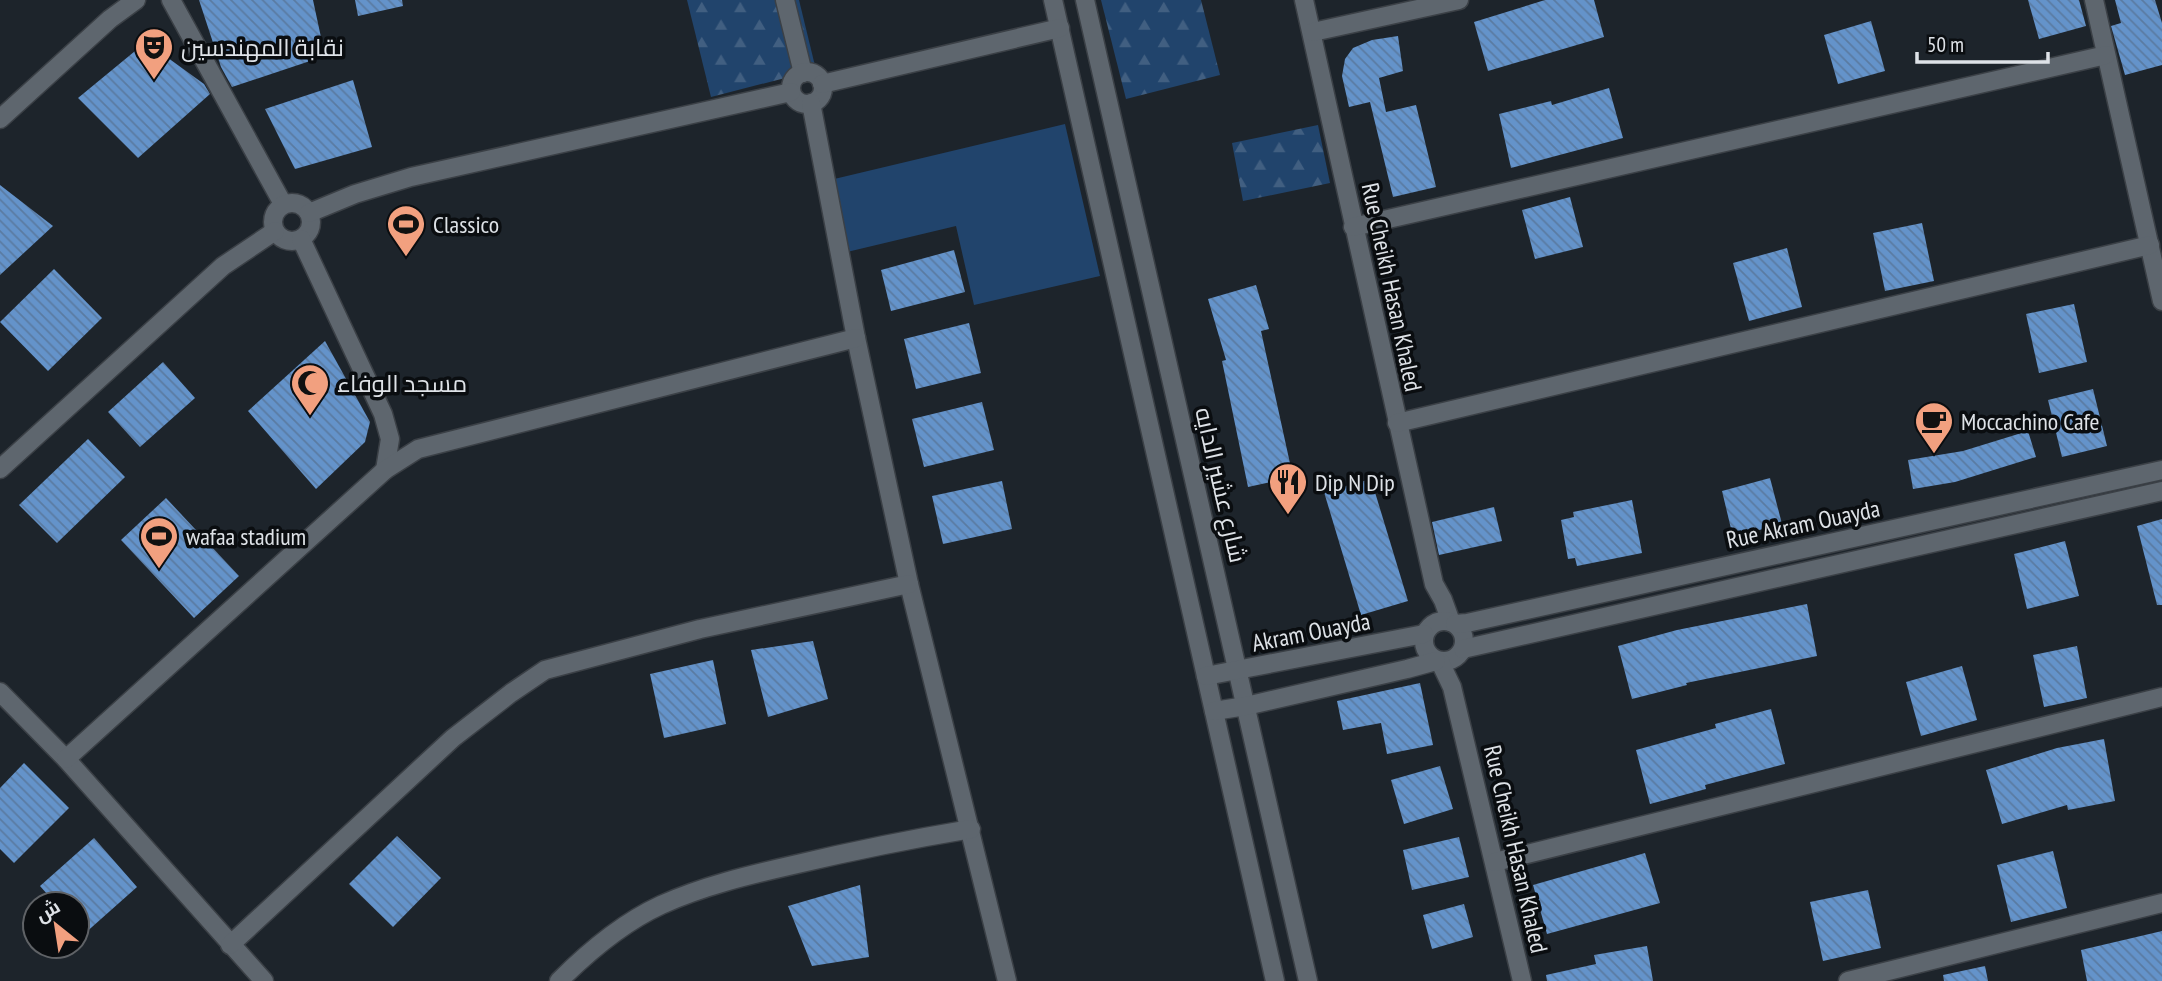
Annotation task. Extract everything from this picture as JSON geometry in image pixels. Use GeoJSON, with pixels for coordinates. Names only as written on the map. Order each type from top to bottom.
{"type":"FeatureCollection","features":[{"type":"Feature","properties":{"kind":"street"},"geometry":{"type":"LineString","coordinates":[[0,119],[110,19],[136,0]]}},
{"type":"Feature","properties":{"kind":"street"},"geometry":{"type":"LineString","coordinates":[[171,0],[283,205]]}},
{"type":"Feature","properties":{"kind":"street"},"geometry":{"type":"LineString","coordinates":[[785,0],[803,73]]}},
{"type":"Feature","properties":{"kind":"street"},"geometry":{"type":"LineString","coordinates":[[1053,0],[1214,711],[1270,976]]}},
{"type":"Feature","properties":{"kind":"street","name":"شارع عشير الدايه"},"geometry":{"type":"LineString","coordinates":[[1085,0],[1308,981]]}},
{"type":"Feature","properties":{"kind":"street","name":"Rue Cheikh Hasan Khaled"},"geometry":{"type":"LineString","coordinates":[[1304,0],[1434,584],[1453,623]]}},
{"type":"Feature","properties":{"kind":"street"},"geometry":{"type":"LineString","coordinates":[[1312,32],[1459,0]]}},
{"type":"Feature","properties":{"kind":"street"},"geometry":{"type":"LineString","coordinates":[[2094,0],[2162,301]]}},
{"type":"Feature","properties":{"kind":"street"},"geometry":{"type":"LineString","coordinates":[[822,84],[1060,28]]}},
{"type":"Feature","properties":{"kind":"street"},"geometry":{"type":"LineString","coordinates":[[1353,226],[2106,55]]}},
{"type":"Feature","properties":{"kind":"street"},"geometry":{"type":"LineString","coordinates":[[803,73],[815,74],[822,84],[823,92],[817,101],[811,103],[798,102],[791,92],[796,76],[803,73]]}},
{"type":"Feature","properties":{"kind":"street"},"geometry":{"type":"LineString","coordinates":[[309,213],[355,194],[411,177],[791,92]]}},
{"type":"Feature","properties":{"kind":"street"},"geometry":{"type":"LineString","coordinates":[[811,103],[856,338],[908,584],[1007,981]]}},
{"type":"Feature","properties":{"kind":"street"},"geometry":{"type":"LineString","coordinates":[[293,202],[303,205],[309,213],[311,222],[308,232],[301,239],[291,241],[282,238],[275,230],[273,221],[276,211],[283,205],[293,202]]}},
{"type":"Feature","properties":{"kind":"street"},"geometry":{"type":"LineString","coordinates":[[0,469],[223,266],[275,230]]}},
{"type":"Feature","properties":{"kind":"street"},"geometry":{"type":"LineString","coordinates":[[301,239],[383,414],[390,439],[385,470]]}},
{"type":"Feature","properties":{"kind":"street"},"geometry":{"type":"LineString","coordinates":[[1397,423],[2150,245]]}},
{"type":"Feature","properties":{"kind":"street"},"geometry":{"type":"LineString","coordinates":[[66,759],[385,470],[418,449],[856,338]]}},
{"type":"Feature","properties":{"kind":"street"},"geometry":{"type":"LineString","coordinates":[[390,439],[418,449]]}},
{"type":"Feature","properties":{"kind":"street","name":"Rue Akram Ouayda"},"geometry":{"type":"LineString","coordinates":[[1453,623],[1494,617],[2162,470]]}},
{"type":"Feature","properties":{"kind":"street","name":"Rue Akram Ouayda"},"geometry":{"type":"LineString","coordinates":[[1461,652],[2162,491]]}},
{"type":"Feature","properties":{"kind":"street"},"geometry":{"type":"LineString","coordinates":[[230,946],[453,738],[545,670],[700,629],[908,584]]}},
{"type":"Feature","properties":{"kind":"street","name":"Rue Cheikh Hasan Khaled"},"geometry":{"type":"LineString","coordinates":[[1427,631],[1434,584]]}},
{"type":"Feature","properties":{"kind":"street"},"geometry":{"type":"LineString","coordinates":[[1214,711],[1438,661],[1447,662],[1461,652],[1464,635],[1453,623],[1435,623],[1427,631],[1426,652],[1438,661]]}},
{"type":"Feature","properties":{"kind":"street","name":"Akram Ouayda"},"geometry":{"type":"LineString","coordinates":[[1206,676],[1427,631]]}},
{"type":"Feature","properties":{"kind":"street","name":"Rue Cheikh Hasan Khaled"},"geometry":{"type":"LineString","coordinates":[[1452,687],[1461,652]]}},
{"type":"Feature","properties":{"kind":"street","name":"Rue Cheikh Hasan Khaled"},"geometry":{"type":"LineString","coordinates":[[1438,661],[1452,687],[1522,981]]}},
{"type":"Feature","properties":{"kind":"street"},"geometry":{"type":"LineString","coordinates":[[0,692],[66,759],[264,981]]}},
{"type":"Feature","properties":{"kind":"street"},"geometry":{"type":"LineString","coordinates":[[1495,862],[2162,697]]}},
{"type":"Feature","properties":{"kind":"street"},"geometry":{"type":"LineString","coordinates":[[559,981],[615,931],[660,905],[708,887],[873,846],[971,829]]}},
{"type":"Feature","properties":{"kind":"street"},"geometry":{"type":"LineString","coordinates":[[1848,981],[2162,903]]}},
{"type":"Feature","properties":{"kind":"green space"},"geometry":{"type":"Polygon","coordinates":[[[687,0],[799,0],[816,70],[711,97],[687,0]]]}},
{"type":"Feature","properties":{"kind":"green space"},"geometry":{"type":"Polygon","coordinates":[[[1101,0],[1201,0],[1220,75],[1126,99],[1101,0]]]}},
{"type":"Feature","properties":{"kind":"green space"},"geometry":{"type":"Polygon","coordinates":[[[1065,124],[1100,276],[974,305],[956,226],[847,252],[830,180],[1065,124]]]}},
{"type":"Feature","properties":{"kind":"green space"},"geometry":{"type":"Polygon","coordinates":[[[1318,125],[1330,183],[1243,201],[1232,143],[1318,125]]]}},
{"type":"Feature","properties":{"kind":"building"},"geometry":{"type":"Polygon","coordinates":[[[199,0],[313,0],[325,56],[232,87],[221,67],[199,0]]]}},
{"type":"Feature","properties":{"kind":"building"},"geometry":{"type":"Polygon","coordinates":[[[355,0],[402,0],[403,6],[358,16],[355,0]]]}},
{"type":"Feature","properties":{"kind":"building"},"geometry":{"type":"Polygon","coordinates":[[[1545,0],[1594,0],[1604,37],[1488,71],[1474,22],[1545,0]]]}},
{"type":"Feature","properties":{"kind":"building"},"geometry":{"type":"Polygon","coordinates":[[[2028,0],[2079,0],[2086,26],[2039,39],[2028,0]]]}},
{"type":"Feature","properties":{"kind":"building"},"geometry":{"type":"Polygon","coordinates":[[[2115,0],[2155,0],[2162,23],[2162,65],[2125,75],[2111,26],[2121,23],[2115,0]]]}},
{"type":"Feature","properties":{"kind":"building"},"geometry":{"type":"Polygon","coordinates":[[[1871,21],[1885,71],[1838,84],[1824,35],[1871,21]]]}},
{"type":"Feature","properties":{"kind":"building"},"geometry":{"type":"Polygon","coordinates":[[[1398,36],[1403,71],[1379,78],[1386,112],[1416,105],[1436,187],[1393,197],[1370,102],[1349,107],[1342,76],[1345,59],[1353,48],[1372,40],[1398,36]]]}},
{"type":"Feature","properties":{"kind":"building"},"geometry":{"type":"Polygon","coordinates":[[[146,42],[204,84],[210,94],[138,158],[78,98],[146,42]]]}},
{"type":"Feature","properties":{"kind":"building"},"geometry":{"type":"Polygon","coordinates":[[[353,80],[372,147],[295,169],[265,109],[353,80]]]}},
{"type":"Feature","properties":{"kind":"building"},"geometry":{"type":"Polygon","coordinates":[[[1609,88],[1623,138],[1511,168],[1499,114],[1551,101],[1552,105],[1609,88]]]}},
{"type":"Feature","properties":{"kind":"building"},"geometry":{"type":"Polygon","coordinates":[[[0,185],[53,226],[0,275],[0,185]]]}},
{"type":"Feature","properties":{"kind":"building"},"geometry":{"type":"Polygon","coordinates":[[[1570,197],[1583,247],[1535,259],[1522,210],[1570,197]]]}},
{"type":"Feature","properties":{"kind":"building"},"geometry":{"type":"Polygon","coordinates":[[[1922,223],[1934,281],[1885,291],[1873,233],[1922,223]]]}},
{"type":"Feature","properties":{"kind":"building"},"geometry":{"type":"Polygon","coordinates":[[[1787,248],[1802,307],[1749,321],[1733,263],[1787,248]]]}},
{"type":"Feature","properties":{"kind":"building"},"geometry":{"type":"Polygon","coordinates":[[[954,250],[965,292],[891,311],[881,270],[954,250]]]}},
{"type":"Feature","properties":{"kind":"building"},"geometry":{"type":"Polygon","coordinates":[[[54,269],[102,318],[48,371],[0,322],[54,269]]]}},
{"type":"Feature","properties":{"kind":"building"},"geometry":{"type":"Polygon","coordinates":[[[1256,285],[1269,329],[1261,331],[1293,477],[1248,487],[1222,361],[1226,360],[1208,299],[1256,285]]]}},
{"type":"Feature","properties":{"kind":"building"},"geometry":{"type":"Polygon","coordinates":[[[2074,304],[2087,362],[2039,373],[2026,314],[2074,304]]]}},
{"type":"Feature","properties":{"kind":"building"},"geometry":{"type":"Polygon","coordinates":[[[969,323],[981,373],[916,389],[904,339],[969,323]]]}},
{"type":"Feature","properties":{"kind":"building","name":"مسجد الوفاء"},"geometry":{"type":"Polygon","coordinates":[[[325,341],[370,422],[365,442],[316,489],[248,411],[325,341]]]}},
{"type":"Feature","properties":{"kind":"building"},"geometry":{"type":"Polygon","coordinates":[[[163,362],[195,398],[140,447],[108,412],[163,362]]]}},
{"type":"Feature","properties":{"kind":"building"},"geometry":{"type":"Polygon","coordinates":[[[2093,389],[2107,446],[2062,457],[2048,400],[2093,389]]]}},
{"type":"Feature","properties":{"kind":"building"},"geometry":{"type":"Polygon","coordinates":[[[982,402],[994,450],[924,467],[912,419],[982,402]]]}},
{"type":"Feature","properties":{"kind":"building"},"geometry":{"type":"Polygon","coordinates":[[[2028,431],[2036,457],[1955,482],[1913,489],[1908,460],[1963,451],[2028,431]]]}},
{"type":"Feature","properties":{"kind":"building"},"geometry":{"type":"Polygon","coordinates":[[[88,439],[125,477],[57,543],[19,505],[88,439]]]}},
{"type":"Feature","properties":{"kind":"building"},"geometry":{"type":"Polygon","coordinates":[[[1770,478],[1782,524],[1733,537],[1722,491],[1770,478]]]}},
{"type":"Feature","properties":{"kind":"building"},"geometry":{"type":"Polygon","coordinates":[[[1371,479],[1408,601],[1361,615],[1324,492],[1371,479]]]}},
{"type":"Feature","properties":{"kind":"building"},"geometry":{"type":"Polygon","coordinates":[[[1002,481],[1012,529],[943,544],[932,496],[1002,481]]]}},
{"type":"Feature","properties":{"kind":"building"},"geometry":{"type":"Polygon","coordinates":[[[166,498],[239,576],[194,618],[121,540],[166,498]]]}},
{"type":"Feature","properties":{"kind":"building"},"geometry":{"type":"Polygon","coordinates":[[[1632,500],[1642,553],[1577,566],[1575,558],[1568,559],[1561,520],[1574,517],[1573,512],[1632,500]]]}},
{"type":"Feature","properties":{"kind":"building"},"geometry":{"type":"Polygon","coordinates":[[[1494,507],[1502,541],[1439,555],[1432,522],[1494,507]]]}},
{"type":"Feature","properties":{"kind":"building"},"geometry":{"type":"Polygon","coordinates":[[[2162,519],[2162,605],[2157,605],[2137,526],[2162,519]]]}},
{"type":"Feature","properties":{"kind":"building"},"geometry":{"type":"Polygon","coordinates":[[[2065,541],[2079,596],[2027,609],[2014,554],[2065,541]]]}},
{"type":"Feature","properties":{"kind":"building"},"geometry":{"type":"Polygon","coordinates":[[[1807,604],[1817,656],[1686,683],[1687,685],[1632,699],[1618,646],[1677,630],[1807,604]]]}},
{"type":"Feature","properties":{"kind":"building"},"geometry":{"type":"Polygon","coordinates":[[[813,641],[828,699],[768,717],[751,650],[813,641]]]}},
{"type":"Feature","properties":{"kind":"building"},"geometry":{"type":"Polygon","coordinates":[[[2077,646],[2087,698],[2044,707],[2033,655],[2077,646]]]}},
{"type":"Feature","properties":{"kind":"building"},"geometry":{"type":"Polygon","coordinates":[[[713,660],[726,724],[664,738],[650,674],[713,660]]]}},
{"type":"Feature","properties":{"kind":"building"},"geometry":{"type":"Polygon","coordinates":[[[1962,666],[1977,720],[1921,736],[1906,682],[1962,666]]]}},
{"type":"Feature","properties":{"kind":"building"},"geometry":{"type":"Polygon","coordinates":[[[1420,683],[1433,745],[1387,754],[1381,723],[1343,730],[1337,701],[1420,683]]]}},
{"type":"Feature","properties":{"kind":"building"},"geometry":{"type":"Polygon","coordinates":[[[1771,709],[1785,764],[1705,785],[1706,789],[1650,804],[1636,750],[1716,728],[1715,724],[1771,709]]]}},
{"type":"Feature","properties":{"kind":"building"},"geometry":{"type":"Polygon","coordinates":[[[2104,739],[2115,801],[2068,810],[2067,805],[2002,824],[1986,770],[2057,748],[2104,739]]]}},
{"type":"Feature","properties":{"kind":"building"},"geometry":{"type":"Polygon","coordinates":[[[24,763],[69,808],[14,863],[0,849],[0,788],[24,763]]]}},
{"type":"Feature","properties":{"kind":"building"},"geometry":{"type":"Polygon","coordinates":[[[1440,766],[1453,809],[1404,824],[1391,780],[1440,766]]]}},
{"type":"Feature","properties":{"kind":"building"},"geometry":{"type":"Polygon","coordinates":[[[397,836],[441,878],[393,927],[349,884],[397,836]]]}},
{"type":"Feature","properties":{"kind":"building"},"geometry":{"type":"Polygon","coordinates":[[[1459,837],[1469,877],[1412,890],[1403,850],[1459,837]]]}},
{"type":"Feature","properties":{"kind":"building"},"geometry":{"type":"Polygon","coordinates":[[[94,838],[137,887],[91,928],[91,890],[44,890],[40,886],[94,838]]]}},
{"type":"Feature","properties":{"kind":"building"},"geometry":{"type":"Polygon","coordinates":[[[2053,851],[2067,908],[2011,922],[1997,865],[2053,851]]]}},
{"type":"Feature","properties":{"kind":"building"},"geometry":{"type":"Polygon","coordinates":[[[1645,853],[1660,903],[1547,934],[1533,885],[1645,853]]]}},
{"type":"Feature","properties":{"kind":"building"},"geometry":{"type":"Polygon","coordinates":[[[860,885],[869,957],[812,966],[788,906],[860,885]]]}},
{"type":"Feature","properties":{"kind":"building"},"geometry":{"type":"Polygon","coordinates":[[[1868,890],[1881,948],[1823,961],[1810,902],[1868,890]]]}},
{"type":"Feature","properties":{"kind":"building"},"geometry":{"type":"Polygon","coordinates":[[[1464,904],[1473,937],[1432,949],[1423,915],[1464,904]]]}},
{"type":"Feature","properties":{"kind":"building"},"geometry":{"type":"Polygon","coordinates":[[[2162,931],[2162,981],[2087,981],[2081,950],[2162,931]]]}},
{"type":"Feature","properties":{"kind":"building"},"geometry":{"type":"Polygon","coordinates":[[[1647,946],[1653,981],[1547,981],[1546,975],[1596,964],[1594,955],[1647,946]]]}},
{"type":"Feature","properties":{"kind":"building"},"geometry":{"type":"Polygon","coordinates":[[[1985,966],[1988,981],[1944,981],[1943,975],[1985,966]]]}},
{"type":"Feature","properties":{"kind":"place","name":"نقابة المهندسين"},"geometry":{"type":"Point","coordinates":[154,81]}},
{"type":"Feature","properties":{"kind":"place","name":"Classico"},"geometry":{"type":"Point","coordinates":[406,258]}},
{"type":"Feature","properties":{"kind":"place","name":"مسجد الوفاء"},"geometry":{"type":"Point","coordinates":[310,417]}},
{"type":"Feature","properties":{"kind":"place","name":"Moccachino Cafe"},"geometry":{"type":"Point","coordinates":[1934,455]}},
{"type":"Feature","properties":{"kind":"place","name":"Dip N Dip"},"geometry":{"type":"Point","coordinates":[1288,516]}},
{"type":"Feature","properties":{"kind":"place","name":"wafaa stadium"},"geometry":{"type":"Point","coordinates":[159,570]}}]}
